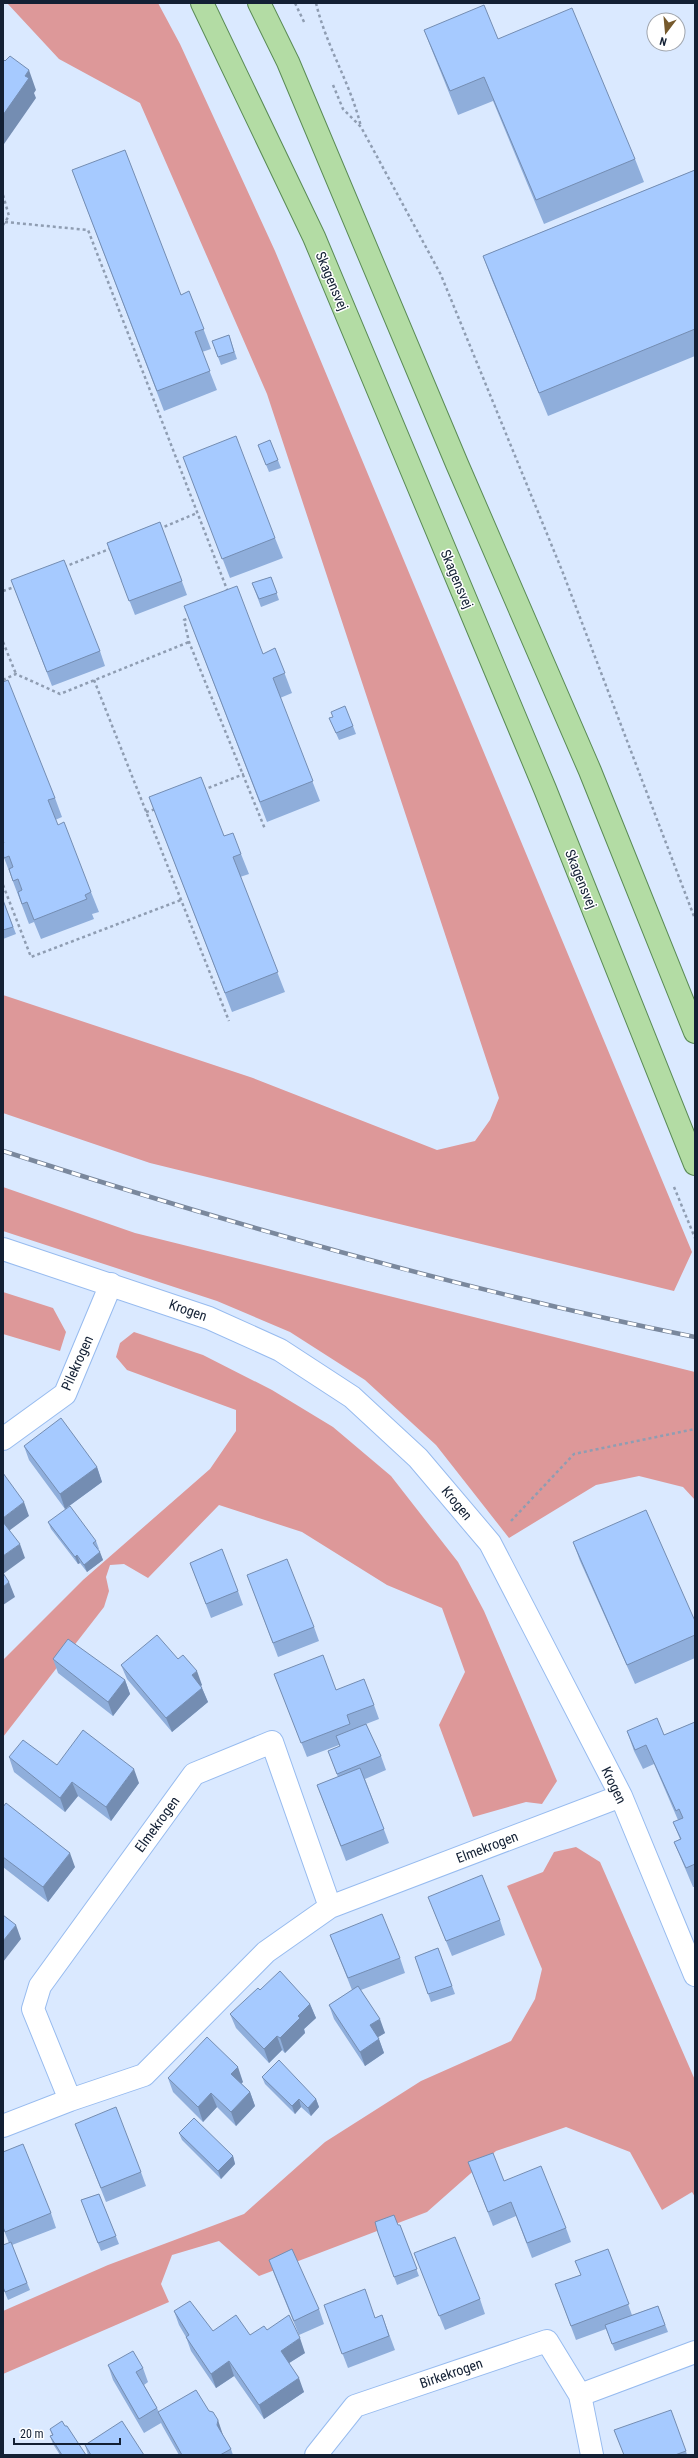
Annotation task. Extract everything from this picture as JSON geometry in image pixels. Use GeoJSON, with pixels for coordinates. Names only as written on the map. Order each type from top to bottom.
{"type":"FeatureCollection","features":[{"type":"Feature","properties":{"kind":"main road","name":"Skagensvej"},"geometry":{"type":"LineString","coordinates":[[202,3],[314,237],[545,788],[695,1164]]}},
{"type":"Feature","properties":{"kind":"main road"},"geometry":{"type":"LineString","coordinates":[[260,3],[288,62],[457,464],[590,771],[695,1032]]}},
{"type":"Feature","properties":{"kind":"street","name":"Krogen"},"geometry":{"type":"LineString","coordinates":[[3,1249],[209,1318],[280,1350],[352,1397],[418,1458],[490,1543],[621,1796],[695,1975]]}},
{"type":"Feature","properties":{"kind":"street","name":"Pilekrogen"},"geometry":{"type":"LineString","coordinates":[[3,1439],[65,1394],[111,1284]]}},
{"type":"Feature","properties":{"kind":"street","name":"Elmekrogen"},"geometry":{"type":"LineString","coordinates":[[70,2100],[33,2009],[40,1986],[194,1774],[272,1742],[330,1907]]}},
{"type":"Feature","properties":{"kind":"street","name":"Elmekrogen"},"geometry":{"type":"LineString","coordinates":[[3,2126],[70,2100],[144,2074],[266,1952],[330,1907],[621,1796]]}},
{"type":"Feature","properties":{"kind":"street","name":"Birkekrogen"},"geometry":{"type":"LineString","coordinates":[[316,2455],[355,2406],[546,2340],[580,2395],[592,2455]]}},
{"type":"Feature","properties":{"kind":"street"},"geometry":{"type":"LineString","coordinates":[[580,2395],[695,2352]]}},
{"type":"Feature","properties":{"kind":"path"},"geometry":{"type":"LineString","coordinates":[[295,3],[308,31]]}},
{"type":"Feature","properties":{"kind":"path"},"geometry":{"type":"LineString","coordinates":[[316,3],[320,18],[355,101],[361,127]]}},
{"type":"Feature","properties":{"kind":"path"},"geometry":{"type":"LineString","coordinates":[[331,81],[344,109],[361,127],[441,275],[563,573],[695,919]]}},
{"type":"Feature","properties":{"kind":"path"},"geometry":{"type":"LineString","coordinates":[[3,195],[9,216],[3,225]]}},
{"type":"Feature","properties":{"kind":"path"},"geometry":{"type":"LineString","coordinates":[[5,222],[88,230],[228,594]]}},
{"type":"Feature","properties":{"kind":"path"},"geometry":{"type":"LineString","coordinates":[[154,530],[197,513]]}},
{"type":"Feature","properties":{"kind":"path"},"geometry":{"type":"LineString","coordinates":[[61,568],[118,545]]}},
{"type":"Feature","properties":{"kind":"path"},"geometry":{"type":"LineString","coordinates":[[3,591],[25,582]]}},
{"type":"Feature","properties":{"kind":"path"},"geometry":{"type":"LineString","coordinates":[[197,615],[184,620],[189,642],[266,829]]}},
{"type":"Feature","properties":{"kind":"path"},"geometry":{"type":"LineString","coordinates":[[3,642],[16,674],[60,694],[189,642]]}},
{"type":"Feature","properties":{"kind":"path"},"geometry":{"type":"LineString","coordinates":[[3,680],[16,674]]}},
{"type":"Feature","properties":{"kind":"path"},"geometry":{"type":"LineString","coordinates":[[94,680],[229,1021]]}},
{"type":"Feature","properties":{"kind":"path"},"geometry":{"type":"LineString","coordinates":[[202,791],[244,774]]}},
{"type":"Feature","properties":{"kind":"path"},"geometry":{"type":"LineString","coordinates":[[146,812],[160,807]]}},
{"type":"Feature","properties":{"kind":"path"},"geometry":{"type":"LineString","coordinates":[[3,885],[31,957],[181,900]]}},
{"type":"Feature","properties":{"kind":"path"},"geometry":{"type":"LineString","coordinates":[[490,1543],[574,1454],[695,1429]]}},
{"type":"Feature","properties":{"kind":"shaded area"},"geometry":{"type":"Polygon","coordinates":[[[7,3],[158,3],[180,44],[275,251],[692,1252],[674,1291],[150,1163],[3,1113],[3,995],[253,1078],[437,1150],[475,1141],[490,1120],[499,1098],[267,394],[140,103],[59,59],[7,3]]]}},
{"type":"Feature","properties":{"kind":"shaded area"},"geometry":{"type":"Polygon","coordinates":[[[3,1187],[135,1233],[695,1372],[695,1500],[683,1487],[639,1476],[596,1485],[509,1538],[436,1445],[365,1380],[290,1332],[217,1301],[3,1231],[3,1187]]]}},
{"type":"Feature","properties":{"kind":"shaded area"},"geometry":{"type":"Polygon","coordinates":[[[3,1292],[53,1308],[66,1332],[60,1351],[3,1334],[3,1292]]]}},
{"type":"Feature","properties":{"kind":"shaded area"},"geometry":{"type":"Polygon","coordinates":[[[134,1332],[203,1355],[272,1390],[333,1427],[391,1476],[458,1562],[484,1611],[557,1781],[542,1804],[526,1802],[473,1817],[439,1725],[465,1672],[442,1608],[387,1585],[302,1532],[219,1505],[148,1578],[124,1564],[110,1565],[106,1577],[109,1591],[104,1607],[3,1737],[3,1660],[83,1580],[210,1469],[236,1431],[236,1410],[127,1370],[116,1357],[120,1343],[134,1332]]]}},
{"type":"Feature","properties":{"kind":"shaded area"},"geometry":{"type":"Polygon","coordinates":[[[576,1847],[600,1862],[695,2080],[695,2197],[692,2192],[662,2210],[630,2152],[566,2127],[496,2151],[427,2212],[259,2276],[219,2241],[172,2255],[161,2284],[169,2302],[3,2374],[3,2311],[108,2265],[244,2214],[325,2142],[421,2081],[511,2041],[535,1999],[542,1969],[507,1886],[543,1872],[554,1852],[576,1847]]]}},
{"type":"Feature","properties":{"kind":"building"},"geometry":{"type":"Polygon","coordinates":[[[484,5],[498,39],[572,8],[635,159],[536,200],[484,77],[450,91],[424,30],[484,5]]]}},
{"type":"Feature","properties":{"kind":"building"},"geometry":{"type":"Polygon","coordinates":[[[10,56],[29,70],[25,76],[29,78],[3,115],[3,59],[5,61],[10,56]]]}},
{"type":"Feature","properties":{"kind":"building"},"geometry":{"type":"Polygon","coordinates":[[[125,150],[181,295],[189,291],[204,329],[195,332],[210,371],[157,391],[72,170],[125,150]]]}},
{"type":"Feature","properties":{"kind":"building"},"geometry":{"type":"Polygon","coordinates":[[[695,170],[695,329],[539,393],[483,256],[695,170]]]}},
{"type":"Feature","properties":{"kind":"building"},"geometry":{"type":"Polygon","coordinates":[[[229,335],[234,352],[218,357],[212,341],[229,335]]]}},
{"type":"Feature","properties":{"kind":"building"},"geometry":{"type":"Polygon","coordinates":[[[236,436],[275,538],[222,559],[183,457],[236,436]]]}},
{"type":"Feature","properties":{"kind":"building"},"geometry":{"type":"Polygon","coordinates":[[[270,440],[278,460],[266,465],[258,445],[270,440]]]}},
{"type":"Feature","properties":{"kind":"building"},"geometry":{"type":"Polygon","coordinates":[[[160,522],[182,581],[129,601],[107,543],[160,522]]]}},
{"type":"Feature","properties":{"kind":"building"},"geometry":{"type":"Polygon","coordinates":[[[64,560],[100,651],[47,672],[11,580],[64,560]]]}},
{"type":"Feature","properties":{"kind":"building"},"geometry":{"type":"Polygon","coordinates":[[[271,577],[277,593],[259,599],[252,583],[271,577]]]}},
{"type":"Feature","properties":{"kind":"building"},"geometry":{"type":"Polygon","coordinates":[[[237,586],[263,654],[275,648],[285,673],[273,678],[313,781],[260,802],[184,606],[237,586]]]}},
{"type":"Feature","properties":{"kind":"building"},"geometry":{"type":"Polygon","coordinates":[[[8,680],[55,798],[48,800],[58,825],[64,822],[91,892],[85,895],[87,899],[34,920],[27,902],[22,904],[18,892],[22,890],[18,879],[13,881],[9,869],[13,867],[9,856],[4,858],[3,854],[3,682],[8,680]]]}},
{"type":"Feature","properties":{"kind":"building"},"geometry":{"type":"Polygon","coordinates":[[[345,706],[353,726],[336,733],[329,718],[333,717],[331,712],[345,706]]]}},
{"type":"Feature","properties":{"kind":"building"},"geometry":{"type":"Polygon","coordinates":[[[201,777],[224,836],[233,833],[241,854],[233,857],[278,972],[225,993],[149,797],[201,777]]]}},
{"type":"Feature","properties":{"kind":"building"},"geometry":{"type":"Polygon","coordinates":[[[3,900],[13,927],[3,930],[3,900]]]}},
{"type":"Feature","properties":{"kind":"building"},"geometry":{"type":"Polygon","coordinates":[[[61,1418],[97,1467],[60,1494],[24,1446],[61,1418]]]}},
{"type":"Feature","properties":{"kind":"building"},"geometry":{"type":"Polygon","coordinates":[[[3,1473],[24,1502],[3,1518],[3,1473]]]}},
{"type":"Feature","properties":{"kind":"building"},"geometry":{"type":"Polygon","coordinates":[[[70,1506],[96,1541],[93,1543],[100,1552],[84,1565],[77,1555],[75,1557],[48,1522],[70,1506]]]}},
{"type":"Feature","properties":{"kind":"building"},"geometry":{"type":"Polygon","coordinates":[[[646,1510],[695,1621],[695,1635],[627,1665],[573,1542],[646,1510]]]}},
{"type":"Feature","properties":{"kind":"building"},"geometry":{"type":"Polygon","coordinates":[[[3,1522],[20,1544],[3,1556],[3,1522]]]}},
{"type":"Feature","properties":{"kind":"building"},"geometry":{"type":"Polygon","coordinates":[[[222,1549],[238,1591],[206,1604],[190,1563],[222,1549]]]}},
{"type":"Feature","properties":{"kind":"building"},"geometry":{"type":"Polygon","coordinates":[[[287,1559],[314,1627],[273,1643],[247,1575],[287,1559]]]}},
{"type":"Feature","properties":{"kind":"building"},"geometry":{"type":"Polygon","coordinates":[[[3,1573],[9,1582],[3,1587],[3,1573]]]}},
{"type":"Feature","properties":{"kind":"building"},"geometry":{"type":"Polygon","coordinates":[[[157,1635],[178,1659],[183,1655],[197,1671],[192,1675],[202,1688],[166,1718],[121,1665],[157,1635]]]}},
{"type":"Feature","properties":{"kind":"building"},"geometry":{"type":"Polygon","coordinates":[[[68,1639],[125,1680],[108,1702],[53,1659],[68,1639]]]}},
{"type":"Feature","properties":{"kind":"building"},"geometry":{"type":"Polygon","coordinates":[[[323,1655],[336,1690],[364,1679],[374,1705],[347,1715],[350,1724],[301,1743],[274,1674],[323,1655]]]}},
{"type":"Feature","properties":{"kind":"building"},"geometry":{"type":"Polygon","coordinates":[[[657,1718],[664,1735],[695,1722],[695,1864],[686,1868],[674,1842],[681,1839],[673,1822],[683,1818],[679,1809],[676,1811],[646,1745],[635,1750],[627,1731],[657,1718]]]}},
{"type":"Feature","properties":{"kind":"building"},"geometry":{"type":"Polygon","coordinates":[[[366,1724],[381,1756],[337,1774],[328,1751],[340,1746],[336,1736],[366,1724]]]}},
{"type":"Feature","properties":{"kind":"building"},"geometry":{"type":"Polygon","coordinates":[[[83,1730],[134,1769],[106,1807],[72,1782],[60,1798],[9,1757],[23,1740],[57,1765],[83,1730]]]}},
{"type":"Feature","properties":{"kind":"building"},"geometry":{"type":"Polygon","coordinates":[[[360,1768],[384,1829],[341,1846],[317,1785],[360,1768]]]}},
{"type":"Feature","properties":{"kind":"building"},"geometry":{"type":"Polygon","coordinates":[[[6,1803],[70,1853],[43,1887],[3,1857],[3,1807],[6,1803]]]}},
{"type":"Feature","properties":{"kind":"building"},"geometry":{"type":"Polygon","coordinates":[[[482,1875],[500,1920],[446,1941],[428,1897],[482,1875]]]}},
{"type":"Feature","properties":{"kind":"building"},"geometry":{"type":"Polygon","coordinates":[[[382,1914],[400,1958],[348,1978],[330,1935],[382,1914]]]}},
{"type":"Feature","properties":{"kind":"building"},"geometry":{"type":"Polygon","coordinates":[[[3,1915],[16,1925],[3,1941],[3,1915]]]}},
{"type":"Feature","properties":{"kind":"building"},"geometry":{"type":"Polygon","coordinates":[[[438,1948],[452,1986],[428,1994],[415,1957],[438,1948]]]}},
{"type":"Feature","properties":{"kind":"building"},"geometry":{"type":"Polygon","coordinates":[[[280,1971],[310,2004],[298,2016],[300,2018],[280,2038],[277,2036],[264,2049],[230,2014],[258,1988],[260,1990],[280,1971]]]}},
{"type":"Feature","properties":{"kind":"building"},"geometry":{"type":"Polygon","coordinates":[[[358,1986],[380,2019],[370,2025],[379,2039],[360,2052],[329,2005],[358,1986]]]}},
{"type":"Feature","properties":{"kind":"building"},"geometry":{"type":"Polygon","coordinates":[[[207,2037],[238,2067],[231,2074],[250,2092],[231,2112],[211,2093],[198,2107],[168,2078],[207,2037]]]}},
{"type":"Feature","properties":{"kind":"building"},"geometry":{"type":"Polygon","coordinates":[[[279,2060],[316,2099],[308,2108],[299,2099],[292,2106],[262,2077],[279,2060]]]}},
{"type":"Feature","properties":{"kind":"building"},"geometry":{"type":"Polygon","coordinates":[[[116,2107],[141,2172],[101,2188],[75,2124],[116,2107]]]}},
{"type":"Feature","properties":{"kind":"building"},"geometry":{"type":"Polygon","coordinates":[[[194,2118],[233,2156],[218,2171],[179,2133],[194,2118]]]}},
{"type":"Feature","properties":{"kind":"building"},"geometry":{"type":"Polygon","coordinates":[[[23,2144],[51,2213],[5,2232],[3,2227],[3,2152],[23,2144]]]}},
{"type":"Feature","properties":{"kind":"building"},"geometry":{"type":"Polygon","coordinates":[[[493,2153],[504,2181],[541,2166],[566,2228],[527,2243],[511,2202],[488,2212],[468,2162],[493,2153]]]}},
{"type":"Feature","properties":{"kind":"building"},"geometry":{"type":"Polygon","coordinates":[[[99,2194],[116,2236],[98,2243],[81,2200],[99,2194]]]}},
{"type":"Feature","properties":{"kind":"building"},"geometry":{"type":"Polygon","coordinates":[[[394,2215],[398,2225],[400,2225],[417,2269],[394,2277],[375,2222],[394,2215]]]}},
{"type":"Feature","properties":{"kind":"building"},"geometry":{"type":"Polygon","coordinates":[[[455,2237],[480,2299],[439,2316],[414,2253],[455,2237]]]}},
{"type":"Feature","properties":{"kind":"building"},"geometry":{"type":"Polygon","coordinates":[[[11,2242],[27,2283],[5,2292],[3,2287],[3,2245],[11,2242]]]}},
{"type":"Feature","properties":{"kind":"building"},"geometry":{"type":"Polygon","coordinates":[[[292,2249],[319,2309],[294,2321],[269,2260],[292,2249]]]}},
{"type":"Feature","properties":{"kind":"building"},"geometry":{"type":"Polygon","coordinates":[[[608,2249],[629,2304],[571,2326],[555,2284],[581,2275],[575,2261],[608,2249]]]}},
{"type":"Feature","properties":{"kind":"building"},"geometry":{"type":"Polygon","coordinates":[[[365,2289],[375,2318],[382,2315],[389,2336],[342,2354],[324,2305],[365,2289]]]}},
{"type":"Feature","properties":{"kind":"building"},"geometry":{"type":"Polygon","coordinates":[[[190,2301],[213,2331],[236,2315],[250,2335],[264,2326],[267,2330],[289,2315],[300,2338],[281,2351],[299,2378],[259,2405],[229,2361],[211,2374],[186,2337],[189,2335],[174,2311],[190,2301]]]}},
{"type":"Feature","properties":{"kind":"building"},"geometry":{"type":"Polygon","coordinates":[[[658,2306],[665,2325],[612,2344],[605,2325],[658,2306]]]}},
{"type":"Feature","properties":{"kind":"building"},"geometry":{"type":"Polygon","coordinates":[[[133,2351],[143,2368],[136,2372],[157,2408],[139,2419],[108,2365],[133,2351]]]}},
{"type":"Feature","properties":{"kind":"building"},"geometry":{"type":"Polygon","coordinates":[[[196,2390],[209,2411],[213,2412],[218,2420],[217,2425],[231,2449],[220,2455],[182,2455],[158,2412],[196,2390]]]}},
{"type":"Feature","properties":{"kind":"building"},"geometry":{"type":"Polygon","coordinates":[[[671,2410],[686,2451],[675,2455],[624,2455],[614,2430],[671,2410]]]}},
{"type":"Feature","properties":{"kind":"building"},"geometry":{"type":"Polygon","coordinates":[[[62,2421],[65,2426],[67,2426],[86,2455],[62,2455],[50,2436],[53,2435],[50,2429],[62,2421]]]}},
{"type":"Feature","properties":{"kind":"building"},"geometry":{"type":"Polygon","coordinates":[[[122,2421],[144,2455],[91,2455],[85,2445],[122,2421]]]}},
{"type":"Feature","properties":{"kind":"railway"},"geometry":{"type":"LineString","coordinates":[[3,1151],[260,1230],[346,1254],[433,1277],[607,1319],[695,1337]]}}]}
